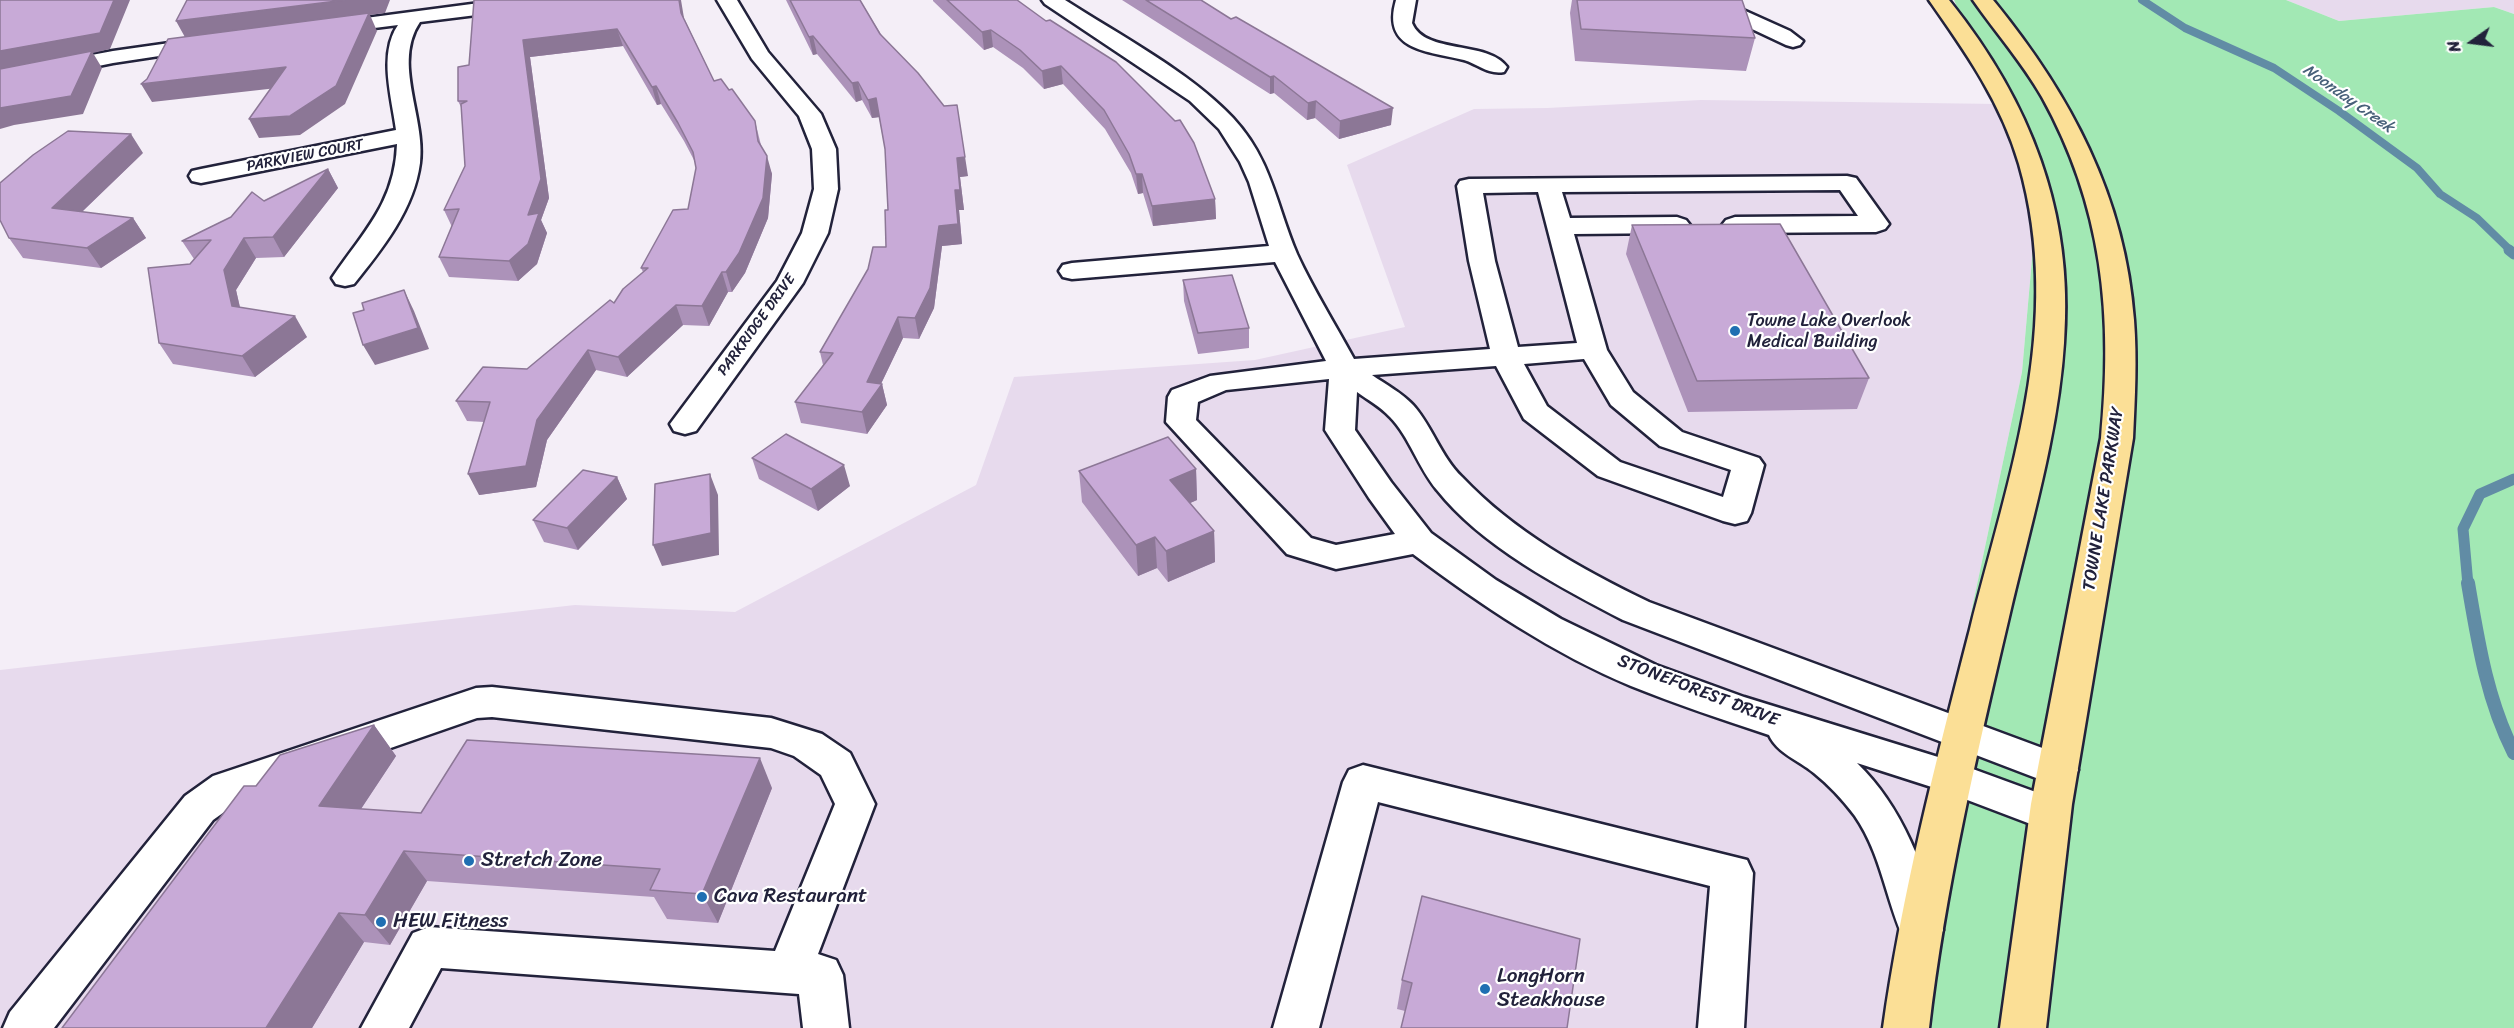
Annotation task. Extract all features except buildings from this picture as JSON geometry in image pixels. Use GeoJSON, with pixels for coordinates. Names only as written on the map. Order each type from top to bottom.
{"type":"FeatureCollection","features":[{"type":"Feature","properties":{"kind":"main road"},"geometry":{"type":"LineString","coordinates":[[1906,1028],[1910,988],[1951,777],[2019,507],[2040,409],[2050,343],[2050,278],[2045,225],[2024,144],[1987,68],[1939,0]]}},
{"type":"Feature","properties":{"kind":"main road","name":"TOWNE LAKE PARKWAY"},"geometry":{"type":"LineString","coordinates":[[1983,0],[2045,80],[2083,156],[2100,203],[2113,254],[2119,307],[2122,371],[2117,437],[2069,715],[2049,814],[2023,1028]]}},
{"type":"Feature","properties":{"kind":"street"},"geometry":{"type":"LineString","coordinates":[[310,30],[549,0]]}},
{"type":"Feature","properties":{"kind":"street","name":"PARKRIDGE DRIVE"},"geometry":{"type":"LineString","coordinates":[[685,424],[790,283],[815,233],[826,189],[824,149],[810,114],[759,55],[727,0]]}},
{"type":"Feature","properties":{"kind":"street"},"geometry":{"type":"LineString","coordinates":[[1052,0],[1198,96],[1227,125],[1241,143],[1262,182],[1284,253],[1344,368],[1402,411],[1448,483],[1480,514],[1523,546],[1590,588],[1636,611],[1961,736],[2058,770]]}},
{"type":"Feature","properties":{"kind":"street"},"geometry":{"type":"LineString","coordinates":[[1406,0],[1402,23],[1406,32],[1414,39],[1433,47],[1474,57],[1496,67]]}},
{"type":"Feature","properties":{"kind":"street"},"geometry":{"type":"LineString","coordinates":[[1708,1],[1726,11],[1771,28],[1792,41]]}},
{"type":"Feature","properties":{"kind":"street"},"geometry":{"type":"LineString","coordinates":[[345,278],[373,244],[398,199],[405,178],[410,144],[402,92],[400,40],[413,17]]}},
{"type":"Feature","properties":{"kind":"street"},"geometry":{"type":"LineString","coordinates":[[0,79],[113,57],[229,41]]}},
{"type":"Feature","properties":{"kind":"street","name":"PARKVIEW COURT"},"geometry":{"type":"LineString","coordinates":[[201,176],[408,135]]}},
{"type":"Feature","properties":{"kind":"street"},"geometry":{"type":"LineString","coordinates":[[1548,185],[1559,226],[1593,350],[1622,398],[1671,439],[1748,465],[1735,513],[1609,468],[1535,412],[1506,356],[1482,261],[1469,186],[1548,185],[1847,183],[1876,224],[1559,226]]}},
{"type":"Feature","properties":{"kind":"street"},"geometry":{"type":"LineString","coordinates":[[1072,271],[1284,253]]}},
{"type":"Feature","properties":{"kind":"street"},"geometry":{"type":"LineString","coordinates":[[1419,541],[1336,557],[1299,546],[1181,422],[1183,397],[1220,382],[1344,368],[1593,350]]}},
{"type":"Feature","properties":{"kind":"street","name":"STONEFOREST DRIVE"},"geometry":{"type":"LineString","coordinates":[[1344,368],[1340,430],[1419,541],[1484,589],[1548,627],[1642,675],[1735,709],[1951,777],[2049,814]]}},
{"type":"Feature","properties":{"kind":"street"},"geometry":{"type":"LineString","coordinates":[[26,1028],[199,808],[211,797],[227,788],[476,703],[492,702],[771,733],[808,745],[836,764],[855,804],[788,973]]}},
{"type":"Feature","properties":{"kind":"street"},"geometry":{"type":"LineString","coordinates":[[1735,709],[1787,735],[1836,767],[1860,791],[1886,828],[1898,856],[1921,930]]}},
{"type":"Feature","properties":{"kind":"street"},"geometry":{"type":"LineString","coordinates":[[1296,1028],[1363,782],[1732,873],[1721,1028]]}},
{"type":"Feature","properties":{"kind":"street"},"geometry":{"type":"LineString","coordinates":[[384,1028],[429,947],[820,975],[826,1028]]}},
{"type":"Feature","properties":{"kind":"shaded area"},"geometry":{"type":"Polygon","coordinates":[[[2286,0],[2514,0],[2514,14],[2494,7],[2339,21],[2286,0]]]}},
{"type":"Feature","properties":{"kind":"shaded area"},"geometry":{"type":"Polygon","coordinates":[[[1701,100],[1998,104],[2039,180],[2022,372],[1933,793],[1929,1028],[0,1028],[0,670],[575,605],[735,612],[976,485],[1014,377],[1255,360],[1405,327],[1347,165],[1474,109],[1547,108],[1701,100]]]}},
{"type":"Feature","properties":{"kind":"green space"},"geometry":{"type":"Polygon","coordinates":[[[1954,0],[2286,0],[2339,21],[2494,7],[2514,14],[2514,1028],[1929,1028],[1933,793],[2022,372],[2039,180],[1998,104],[1954,0]]]}},
{"type":"Feature","properties":{"kind":"waterway","name":"Noonday Creek"},"geometry":{"type":"LineString","coordinates":[[2142,0],[2185,28],[2274,68],[2339,111],[2417,168],[2440,194],[2477,218],[2511,251]]}},
{"type":"Feature","properties":{"kind":"waterway","name":"Noonday Creek"},"geometry":{"type":"LineString","coordinates":[[2509,250],[2514,254]]}},
{"type":"Feature","properties":{"kind":"waterway","name":"Noonday Creek"},"geometry":{"type":"LineString","coordinates":[[2468,585],[2463,529],[2480,494],[2514,479]]}},
{"type":"Feature","properties":{"kind":"waterway","name":"Noonday Creek"},"geometry":{"type":"LineString","coordinates":[[2468,583],[2490,691],[2514,753]]}},
{"type":"Feature","properties":{"kind":"place","name":"Towne Lake Overlook Medical Building"},"geometry":{"type":"Point","coordinates":[1735,331]}},
{"type":"Feature","properties":{"kind":"place","name":"Stretch Zone"},"geometry":{"type":"Point","coordinates":[469,861]}},
{"type":"Feature","properties":{"kind":"place","name":"Cava Restaurant"},"geometry":{"type":"Point","coordinates":[702,897]}},
{"type":"Feature","properties":{"kind":"place","name":"HEW Fitness"},"geometry":{"type":"Point","coordinates":[381,922]}},
{"type":"Feature","properties":{"kind":"place","name":"LongHorn Steakhouse"},"geometry":{"type":"Point","coordinates":[1485,989]}}]}
